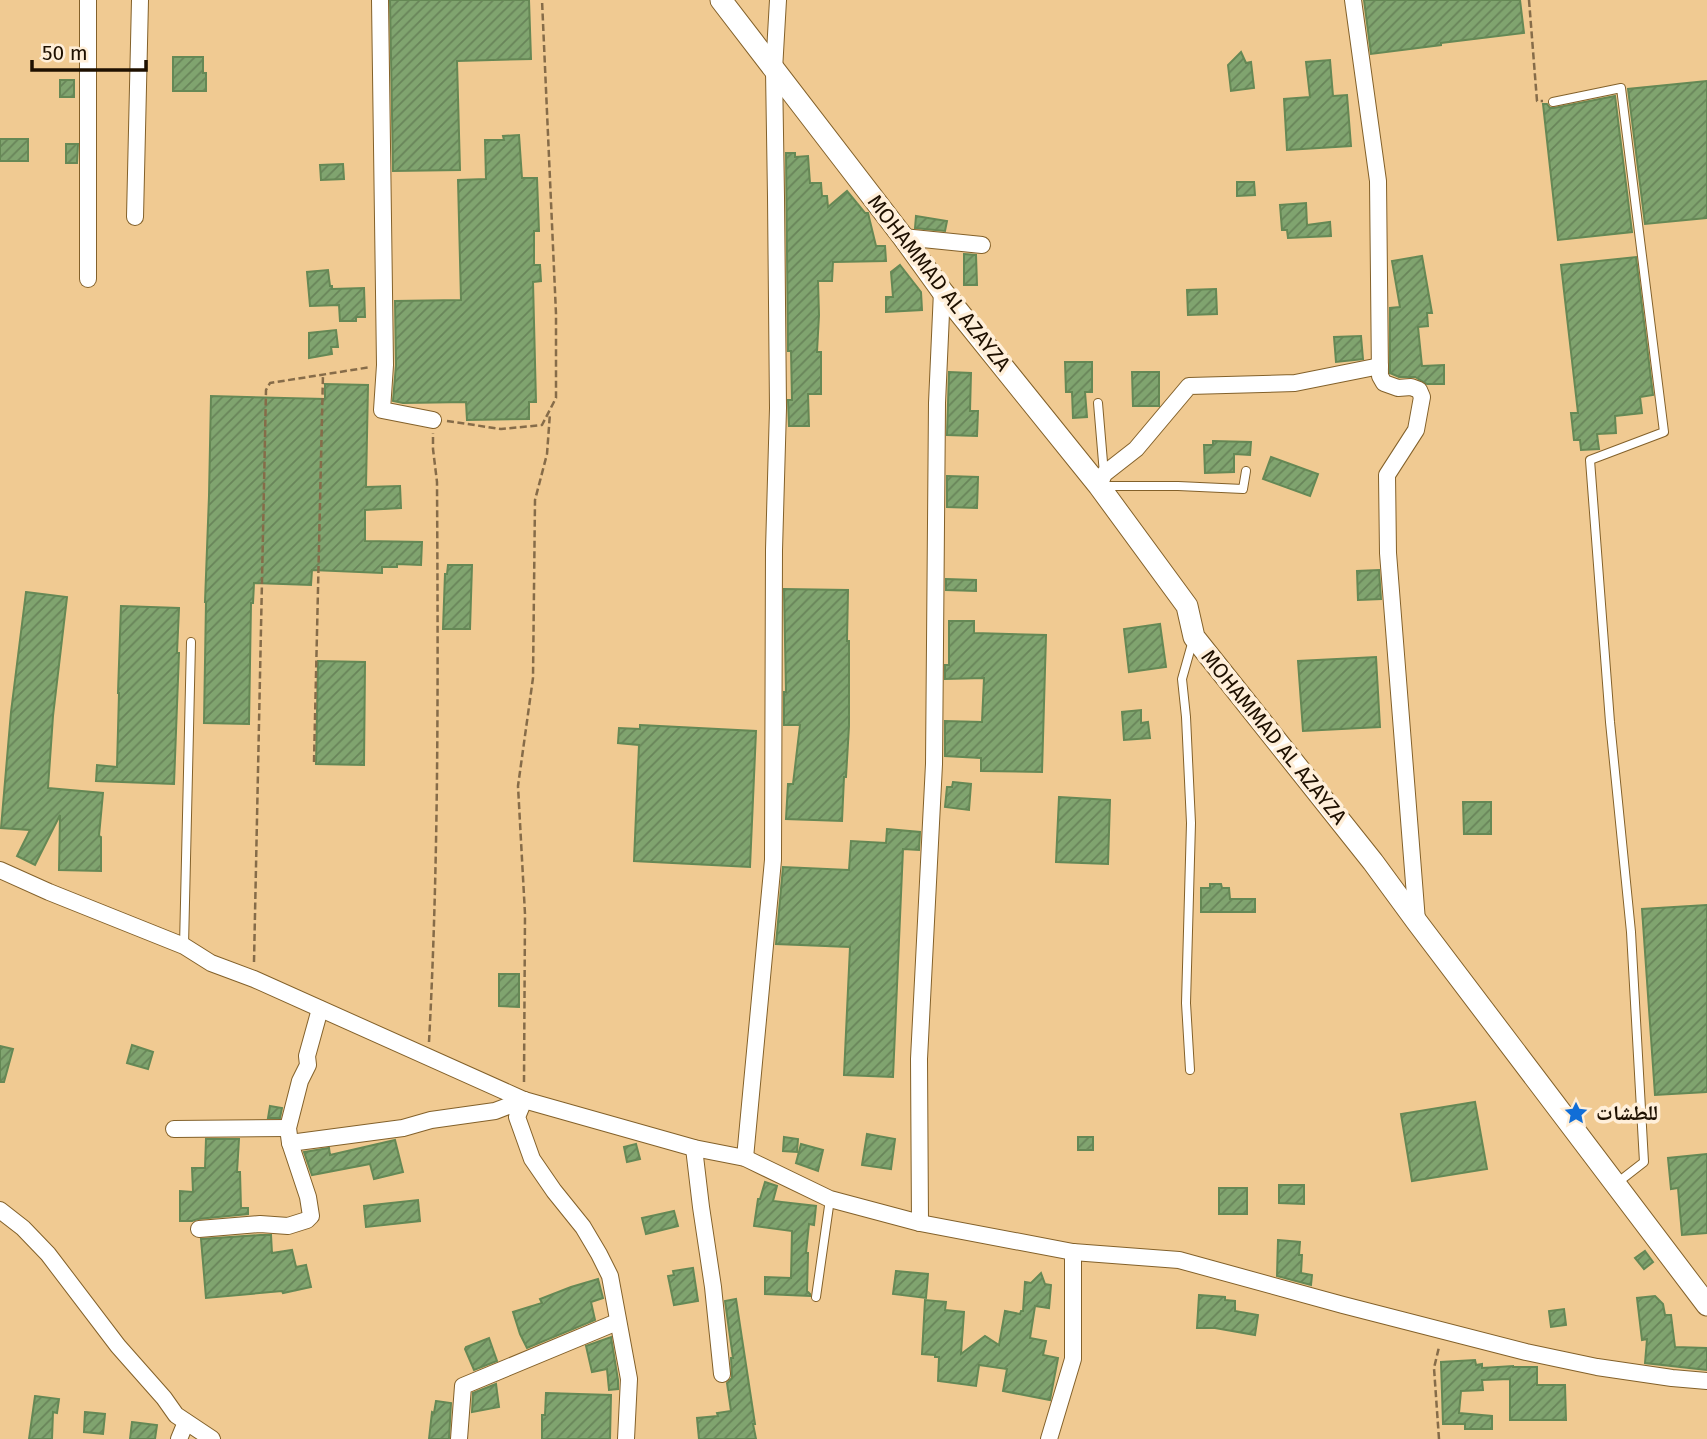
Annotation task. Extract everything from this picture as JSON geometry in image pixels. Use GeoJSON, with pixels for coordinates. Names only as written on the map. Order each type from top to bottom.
{"type":"FeatureCollection","features":[{"type":"Feature","properties":{"kind":"main road","name":"MOHAMMAD AL AZAYZA"},"geometry":{"type":"LineString","coordinates":[[721,0],[942,291],[1101,480],[1187,606],[1194,637],[1373,862],[1707,1306]]}},
{"type":"Feature","properties":{"kind":"street"},"geometry":{"type":"LineString","coordinates":[[88,0],[88,279]]}},
{"type":"Feature","properties":{"kind":"street"},"geometry":{"type":"LineString","coordinates":[[135,217],[140,0]]}},
{"type":"Feature","properties":{"kind":"street"},"geometry":{"type":"LineString","coordinates":[[380,0],[385,365],[382,410],[433,420]]}},
{"type":"Feature","properties":{"kind":"street"},"geometry":{"type":"LineString","coordinates":[[745,1158],[774,860],[774,550],[778,395],[774,70],[778,0]]}},
{"type":"Feature","properties":{"kind":"street"},"geometry":{"type":"LineString","coordinates":[[1353,0],[1378,181],[1380,376],[1384,383],[1398,388],[1411,387],[1419,390],[1422,397],[1416,430],[1387,475],[1388,552],[1417,922]]}},
{"type":"Feature","properties":{"kind":"street"},"geometry":{"type":"LineString","coordinates":[[903,237],[982,245]]}},
{"type":"Feature","properties":{"kind":"street"},"geometry":{"type":"LineString","coordinates":[[920,1223],[919,1059],[934,764],[937,402],[942,291]]}},
{"type":"Feature","properties":{"kind":"street"},"geometry":{"type":"LineString","coordinates":[[1101,480],[1136,449],[1189,386],[1295,383],[1380,366]]}},
{"type":"Feature","properties":{"kind":"street"},"geometry":{"type":"LineString","coordinates":[[0,870],[184,946],[211,963],[254,979],[523,1100],[694,1148],[745,1158],[830,1199],[920,1223],[1073,1252],[1179,1260],[1526,1352],[1597,1367],[1707,1381]]}},
{"type":"Feature","properties":{"kind":"street"},"geometry":{"type":"LineString","coordinates":[[199,1229],[260,1224],[288,1226],[311,1216],[289,1135],[300,1081],[308,1065],[307,1056],[320,1009]]}},
{"type":"Feature","properties":{"kind":"street"},"geometry":{"type":"LineString","coordinates":[[174,1129],[289,1135],[402,1128],[431,1120],[495,1111],[523,1100]]}},
{"type":"Feature","properties":{"kind":"street"},"geometry":{"type":"LineString","coordinates":[[523,1100],[517,1117],[532,1159],[583,1227],[610,1276],[629,1379],[626,1439]]}},
{"type":"Feature","properties":{"kind":"street"},"geometry":{"type":"LineString","coordinates":[[694,1148],[722,1374]]}},
{"type":"Feature","properties":{"kind":"street"},"geometry":{"type":"LineString","coordinates":[[0,1210],[23,1228],[48,1254],[118,1346],[176,1415],[212,1439]]}},
{"type":"Feature","properties":{"kind":"street"},"geometry":{"type":"LineString","coordinates":[[1049,1439],[1073,1359],[1073,1252]]}},
{"type":"Feature","properties":{"kind":"street"},"geometry":{"type":"LineString","coordinates":[[459,1439],[463,1386],[617,1322]]}},
{"type":"Feature","properties":{"kind":"street"},"geometry":{"type":"LineString","coordinates":[[179,1439],[186,1422]]}},
{"type":"Feature","properties":{"kind":"lane"},"geometry":{"type":"LineString","coordinates":[[1553,102],[1621,88],[1664,432],[1590,460],[1610,722],[1631,932],[1644,1162],[1615,1184]]}},
{"type":"Feature","properties":{"kind":"lane"},"geometry":{"type":"LineString","coordinates":[[1098,403],[1101,480],[1243,489],[1247,471]]}},
{"type":"Feature","properties":{"kind":"lane"},"geometry":{"type":"LineString","coordinates":[[1190,1070],[1186,1003],[1191,823],[1182,679],[1194,637]]}},
{"type":"Feature","properties":{"kind":"lane"},"geometry":{"type":"LineString","coordinates":[[184,946],[191,642]]}},
{"type":"Feature","properties":{"kind":"lane"},"geometry":{"type":"LineString","coordinates":[[816,1297],[830,1199]]}},
{"type":"Feature","properties":{"kind":"path"},"geometry":{"type":"LineString","coordinates":[[428,1058],[438,810],[438,482],[433,449],[433,420],[501,429],[542,425],[556,398],[556,314],[542,0]]}},
{"type":"Feature","properties":{"kind":"path"},"geometry":{"type":"LineString","coordinates":[[1530,0],[1537,101],[1553,102]]}},
{"type":"Feature","properties":{"kind":"path"},"geometry":{"type":"LineString","coordinates":[[254,979],[266,390],[270,383],[385,365]]}},
{"type":"Feature","properties":{"kind":"path"},"geometry":{"type":"LineString","coordinates":[[314,762],[323,374]]}},
{"type":"Feature","properties":{"kind":"path"},"geometry":{"type":"LineString","coordinates":[[523,1100],[525,914],[518,786],[533,678],[535,500],[547,454],[551,409]]}},
{"type":"Feature","properties":{"kind":"path"},"geometry":{"type":"LineString","coordinates":[[1439,1439],[1434,1368],[1444,1330]]}},
{"type":"Feature","properties":{"kind":"building"},"geometry":{"type":"Polygon","coordinates":[[[390,0],[529,0],[531,59],[457,61],[460,170],[393,171],[390,0]]]}},
{"type":"Feature","properties":{"kind":"building"},"geometry":{"type":"Polygon","coordinates":[[[1364,0],[1520,0],[1524,33],[1371,54],[1364,0]]]}},
{"type":"Feature","properties":{"kind":"building"},"geometry":{"type":"Polygon","coordinates":[[[1241,52],[1246,63],[1251,62],[1254,88],[1231,91],[1228,65],[1241,52]]]}},
{"type":"Feature","properties":{"kind":"building"},"geometry":{"type":"Polygon","coordinates":[[[173,57],[203,57],[206,91],[173,91],[173,57]]]}},
{"type":"Feature","properties":{"kind":"building"},"geometry":{"type":"Polygon","coordinates":[[[1330,60],[1333,96],[1347,95],[1351,146],[1287,150],[1284,99],[1310,97],[1306,62],[1330,60]]]}},
{"type":"Feature","properties":{"kind":"building"},"geometry":{"type":"Polygon","coordinates":[[[60,80],[74,80],[74,97],[60,97],[60,80]]]}},
{"type":"Feature","properties":{"kind":"building"},"geometry":{"type":"Polygon","coordinates":[[[1707,81],[1707,218],[1645,224],[1628,89],[1707,81]]]}},
{"type":"Feature","properties":{"kind":"building"},"geometry":{"type":"Polygon","coordinates":[[[1615,96],[1632,232],[1558,240],[1543,104],[1554,108],[1615,96]]]}},
{"type":"Feature","properties":{"kind":"building"},"geometry":{"type":"Polygon","coordinates":[[[519,135],[522,178],[537,178],[539,231],[534,231],[534,265],[540,265],[541,281],[533,282],[536,402],[529,402],[529,419],[467,420],[466,402],[393,401],[396,365],[395,301],[461,300],[458,180],[486,179],[485,140],[504,140],[503,136],[519,135]]]}},
{"type":"Feature","properties":{"kind":"building"},"geometry":{"type":"Polygon","coordinates":[[[0,139],[28,139],[28,161],[0,161],[0,139]]]}},
{"type":"Feature","properties":{"kind":"building"},"geometry":{"type":"Polygon","coordinates":[[[66,144],[78,144],[77,163],[66,163],[66,144]]]}},
{"type":"Feature","properties":{"kind":"building"},"geometry":{"type":"Polygon","coordinates":[[[786,153],[795,153],[795,157],[808,156],[810,183],[821,183],[822,196],[827,196],[828,207],[847,191],[865,213],[868,213],[876,246],[885,246],[886,261],[833,262],[832,281],[818,281],[817,352],[821,352],[821,394],[808,394],[809,426],[789,426],[788,400],[792,400],[791,351],[788,351],[786,153]]]}},
{"type":"Feature","properties":{"kind":"building"},"geometry":{"type":"Polygon","coordinates":[[[343,164],[344,179],[321,180],[320,165],[343,164]]]}},
{"type":"Feature","properties":{"kind":"building"},"geometry":{"type":"Polygon","coordinates":[[[1237,182],[1254,182],[1255,195],[1237,196],[1237,182]]]}},
{"type":"Feature","properties":{"kind":"building"},"geometry":{"type":"Polygon","coordinates":[[[1306,203],[1307,225],[1330,222],[1331,236],[1288,238],[1287,230],[1282,230],[1280,205],[1306,203]]]}},
{"type":"Feature","properties":{"kind":"building"},"geometry":{"type":"Polygon","coordinates":[[[916,216],[947,221],[945,231],[915,228],[916,216]]]}},
{"type":"Feature","properties":{"kind":"building"},"geometry":{"type":"Polygon","coordinates":[[[964,254],[976,255],[977,285],[964,285],[964,254]]]}},
{"type":"Feature","properties":{"kind":"building"},"geometry":{"type":"Polygon","coordinates":[[[1422,256],[1432,313],[1427,313],[1428,326],[1418,327],[1422,366],[1444,365],[1444,384],[1427,384],[1415,377],[1399,377],[1390,373],[1390,308],[1400,307],[1392,261],[1422,256]]]}},
{"type":"Feature","properties":{"kind":"building"},"geometry":{"type":"Polygon","coordinates":[[[1636,257],[1653,395],[1640,397],[1642,413],[1615,416],[1616,433],[1597,434],[1599,449],[1581,450],[1580,440],[1574,440],[1571,413],[1578,413],[1561,265],[1636,257]]]}},
{"type":"Feature","properties":{"kind":"building"},"geometry":{"type":"Polygon","coordinates":[[[900,265],[921,292],[922,310],[886,312],[886,297],[893,297],[891,272],[900,265]]]}},
{"type":"Feature","properties":{"kind":"building"},"geometry":{"type":"Polygon","coordinates":[[[328,270],[332,289],[364,288],[365,317],[356,317],[356,321],[340,321],[339,305],[310,306],[307,272],[328,270]]]}},
{"type":"Feature","properties":{"kind":"building"},"geometry":{"type":"Polygon","coordinates":[[[1216,289],[1217,314],[1188,315],[1187,290],[1216,289]]]}},
{"type":"Feature","properties":{"kind":"building"},"geometry":{"type":"Polygon","coordinates":[[[336,330],[338,347],[331,347],[332,354],[309,358],[309,333],[336,330]]]}},
{"type":"Feature","properties":{"kind":"building"},"geometry":{"type":"Polygon","coordinates":[[[1361,336],[1363,359],[1336,362],[1334,337],[1361,336]]]}},
{"type":"Feature","properties":{"kind":"building"},"geometry":{"type":"Polygon","coordinates":[[[1065,362],[1092,362],[1092,392],[1085,392],[1087,417],[1073,418],[1072,392],[1066,392],[1065,362]]]}},
{"type":"Feature","properties":{"kind":"building"},"geometry":{"type":"Polygon","coordinates":[[[949,372],[971,373],[970,411],[978,411],[977,436],[947,435],[949,372]]]}},
{"type":"Feature","properties":{"kind":"building"},"geometry":{"type":"Polygon","coordinates":[[[1132,372],[1159,372],[1159,406],[1133,406],[1132,372]]]}},
{"type":"Feature","properties":{"kind":"building"},"geometry":{"type":"Polygon","coordinates":[[[325,384],[368,385],[366,487],[400,486],[401,508],[365,510],[365,541],[422,542],[421,565],[397,564],[397,567],[382,567],[382,573],[312,570],[311,585],[254,583],[251,603],[249,724],[204,723],[211,396],[325,399],[325,384]]]}},
{"type":"Feature","properties":{"kind":"building"},"geometry":{"type":"Polygon","coordinates":[[[1213,441],[1251,442],[1250,455],[1234,454],[1234,472],[1205,473],[1204,445],[1213,445],[1213,441]]]}},
{"type":"Feature","properties":{"kind":"building"},"geometry":{"type":"Polygon","coordinates":[[[1271,457],[1318,474],[1310,496],[1263,479],[1271,457]]]}},
{"type":"Feature","properties":{"kind":"building"},"geometry":{"type":"Polygon","coordinates":[[[947,476],[978,477],[977,508],[947,507],[947,476]]]}},
{"type":"Feature","properties":{"kind":"building"},"geometry":{"type":"Polygon","coordinates":[[[448,565],[472,565],[470,629],[443,629],[445,574],[448,565]]]}},
{"type":"Feature","properties":{"kind":"building"},"geometry":{"type":"Polygon","coordinates":[[[1379,570],[1381,599],[1358,600],[1357,571],[1379,570]]]}},
{"type":"Feature","properties":{"kind":"building"},"geometry":{"type":"Polygon","coordinates":[[[946,579],[976,580],[976,591],[946,590],[946,579]]]}},
{"type":"Feature","properties":{"kind":"building"},"geometry":{"type":"Polygon","coordinates":[[[784,589],[848,590],[849,726],[842,821],[786,819],[788,784],[793,784],[800,725],[784,725],[784,589]]]}},
{"type":"Feature","properties":{"kind":"building"},"geometry":{"type":"Polygon","coordinates":[[[26,592],[67,597],[53,716],[48,788],[103,793],[99,836],[101,871],[59,870],[60,815],[35,865],[17,856],[30,830],[1,828],[11,712],[26,592]]]}},
{"type":"Feature","properties":{"kind":"building"},"geometry":{"type":"Polygon","coordinates":[[[121,606],[179,608],[174,784],[96,781],[97,765],[117,767],[121,606]]]}},
{"type":"Feature","properties":{"kind":"building"},"geometry":{"type":"Polygon","coordinates":[[[949,621],[974,621],[974,633],[1046,635],[1042,772],[981,771],[981,758],[945,756],[945,721],[982,722],[984,678],[945,679],[945,665],[949,665],[949,621]]]}},
{"type":"Feature","properties":{"kind":"building"},"geometry":{"type":"Polygon","coordinates":[[[1160,624],[1166,667],[1129,672],[1124,629],[1160,624]]]}},
{"type":"Feature","properties":{"kind":"building"},"geometry":{"type":"Polygon","coordinates":[[[1376,657],[1380,727],[1303,731],[1298,661],[1376,657]]]}},
{"type":"Feature","properties":{"kind":"building"},"geometry":{"type":"Polygon","coordinates":[[[318,661],[365,662],[364,765],[316,764],[318,661]]]}},
{"type":"Feature","properties":{"kind":"building"},"geometry":{"type":"Polygon","coordinates":[[[1141,710],[1141,723],[1148,722],[1150,738],[1124,740],[1122,712],[1141,710]]]}},
{"type":"Feature","properties":{"kind":"building"},"geometry":{"type":"Polygon","coordinates":[[[640,725],[756,731],[750,867],[634,861],[639,745],[618,743],[619,728],[640,729],[640,725]]]}},
{"type":"Feature","properties":{"kind":"building"},"geometry":{"type":"Polygon","coordinates":[[[953,782],[971,784],[969,810],[945,807],[947,787],[952,787],[953,782]]]}},
{"type":"Feature","properties":{"kind":"building"},"geometry":{"type":"Polygon","coordinates":[[[1059,797],[1110,800],[1108,864],[1056,862],[1059,797]]]}},
{"type":"Feature","properties":{"kind":"building"},"geometry":{"type":"Polygon","coordinates":[[[1463,802],[1491,802],[1491,834],[1464,834],[1463,802]]]}},
{"type":"Feature","properties":{"kind":"building"},"geometry":{"type":"Polygon","coordinates":[[[887,829],[920,832],[919,850],[903,849],[893,1077],[844,1075],[850,947],[776,944],[783,867],[849,870],[851,841],[886,843],[887,829]]]}},
{"type":"Feature","properties":{"kind":"building"},"geometry":{"type":"Polygon","coordinates":[[[1210,884],[1221,884],[1222,888],[1229,888],[1230,899],[1255,899],[1255,912],[1201,912],[1201,888],[1210,888],[1210,884]]]}},
{"type":"Feature","properties":{"kind":"building"},"geometry":{"type":"Polygon","coordinates":[[[1707,905],[1707,1092],[1655,1095],[1642,909],[1707,905]]]}},
{"type":"Feature","properties":{"kind":"building"},"geometry":{"type":"Polygon","coordinates":[[[499,974],[519,974],[519,1007],[499,1006],[499,974]]]}},
{"type":"Feature","properties":{"kind":"building"},"geometry":{"type":"Polygon","coordinates":[[[132,1045],[153,1052],[148,1069],[127,1063],[132,1045]]]}},
{"type":"Feature","properties":{"kind":"building"},"geometry":{"type":"Polygon","coordinates":[[[0,1046],[13,1049],[4,1082],[0,1082],[0,1046]]]}},
{"type":"Feature","properties":{"kind":"building"},"geometry":{"type":"Polygon","coordinates":[[[1475,1102],[1487,1169],[1412,1181],[1401,1114],[1475,1102]]]}},
{"type":"Feature","properties":{"kind":"building"},"geometry":{"type":"Polygon","coordinates":[[[270,1106],[282,1108],[280,1118],[268,1118],[270,1106]]]}},
{"type":"Feature","properties":{"kind":"building"},"geometry":{"type":"Polygon","coordinates":[[[867,1134],[895,1139],[891,1169],[862,1165],[867,1134]]]}},
{"type":"Feature","properties":{"kind":"building"},"geometry":{"type":"Polygon","coordinates":[[[784,1137],[798,1139],[797,1152],[783,1151],[784,1137]]]}},
{"type":"Feature","properties":{"kind":"building"},"geometry":{"type":"Polygon","coordinates":[[[1078,1137],[1093,1137],[1093,1150],[1078,1150],[1078,1137]]]}},
{"type":"Feature","properties":{"kind":"building"},"geometry":{"type":"Polygon","coordinates":[[[206,1139],[239,1139],[237,1172],[240,1172],[241,1208],[248,1208],[248,1214],[180,1221],[180,1191],[193,1192],[192,1168],[205,1168],[206,1139]]]}},
{"type":"Feature","properties":{"kind":"building"},"geometry":{"type":"Polygon","coordinates":[[[395,1140],[403,1172],[374,1179],[370,1164],[312,1175],[304,1152],[329,1148],[330,1155],[395,1140]]]}},
{"type":"Feature","properties":{"kind":"building"},"geometry":{"type":"Polygon","coordinates":[[[636,1144],[640,1159],[627,1162],[624,1147],[636,1144]]]}},
{"type":"Feature","properties":{"kind":"building"},"geometry":{"type":"Polygon","coordinates":[[[801,1144],[823,1150],[818,1171],[796,1163],[801,1144]]]}},
{"type":"Feature","properties":{"kind":"building"},"geometry":{"type":"Polygon","coordinates":[[[1707,1154],[1707,1233],[1682,1235],[1678,1188],[1671,1189],[1668,1158],[1707,1154]]]}},
{"type":"Feature","properties":{"kind":"building"},"geometry":{"type":"Polygon","coordinates":[[[765,1182],[777,1186],[773,1201],[816,1206],[814,1225],[809,1224],[806,1253],[807,1291],[810,1296],[765,1294],[765,1277],[791,1278],[792,1231],[754,1226],[758,1199],[765,1182]]]}},
{"type":"Feature","properties":{"kind":"building"},"geometry":{"type":"Polygon","coordinates":[[[1279,1185],[1304,1185],[1304,1204],[1279,1203],[1279,1185]]]}},
{"type":"Feature","properties":{"kind":"building"},"geometry":{"type":"Polygon","coordinates":[[[1219,1188],[1247,1188],[1247,1214],[1219,1214],[1219,1188]]]}},
{"type":"Feature","properties":{"kind":"building"},"geometry":{"type":"Polygon","coordinates":[[[418,1200],[420,1221],[366,1227],[364,1206],[418,1200]]]}},
{"type":"Feature","properties":{"kind":"building"},"geometry":{"type":"Polygon","coordinates":[[[674,1211],[678,1226],[646,1234],[642,1218],[674,1211]]]}},
{"type":"Feature","properties":{"kind":"building"},"geometry":{"type":"Polygon","coordinates":[[[271,1235],[272,1253],[292,1250],[296,1267],[306,1265],[311,1287],[283,1293],[206,1298],[201,1239],[271,1235]]]}},
{"type":"Feature","properties":{"kind":"building"},"geometry":{"type":"Polygon","coordinates":[[[1278,1240],[1300,1242],[1301,1273],[1312,1275],[1311,1285],[1277,1276],[1278,1240]]]}},
{"type":"Feature","properties":{"kind":"building"},"geometry":{"type":"Polygon","coordinates":[[[1645,1251],[1653,1262],[1644,1269],[1635,1258],[1645,1251]]]}},
{"type":"Feature","properties":{"kind":"building"},"geometry":{"type":"Polygon","coordinates":[[[693,1268],[698,1301],[674,1305],[668,1276],[674,1275],[673,1271],[693,1268]]]}},
{"type":"Feature","properties":{"kind":"building"},"geometry":{"type":"Polygon","coordinates":[[[896,1271],[928,1274],[926,1298],[893,1294],[896,1271]]]}},
{"type":"Feature","properties":{"kind":"building"},"geometry":{"type":"Polygon","coordinates":[[[1041,1273],[1045,1284],[1051,1285],[1049,1308],[1035,1306],[1030,1338],[1046,1341],[1043,1355],[1058,1358],[1050,1400],[1003,1391],[1007,1369],[979,1365],[976,1386],[938,1381],[939,1357],[922,1354],[925,1300],[946,1302],[945,1310],[964,1312],[961,1354],[985,1336],[999,1345],[1005,1311],[1020,1314],[1023,1311],[1025,1282],[1031,1283],[1041,1273]]]}},
{"type":"Feature","properties":{"kind":"building"},"geometry":{"type":"Polygon","coordinates":[[[598,1279],[603,1298],[591,1302],[595,1320],[527,1348],[513,1312],[542,1303],[540,1299],[598,1279]]]}},
{"type":"Feature","properties":{"kind":"building"},"geometry":{"type":"Polygon","coordinates":[[[1199,1295],[1225,1297],[1225,1300],[1235,1301],[1235,1311],[1258,1315],[1255,1335],[1215,1328],[1197,1328],[1199,1295]]]}},
{"type":"Feature","properties":{"kind":"building"},"geometry":{"type":"Polygon","coordinates":[[[1655,1296],[1663,1304],[1665,1315],[1671,1315],[1675,1347],[1707,1348],[1707,1370],[1645,1363],[1647,1339],[1642,1340],[1637,1298],[1655,1296]]]}},
{"type":"Feature","properties":{"kind":"building"},"geometry":{"type":"Polygon","coordinates":[[[736,1299],[756,1439],[699,1439],[697,1418],[718,1416],[717,1413],[731,1411],[727,1383],[732,1378],[733,1358],[725,1301],[736,1299]]]}},
{"type":"Feature","properties":{"kind":"building"},"geometry":{"type":"Polygon","coordinates":[[[1564,1309],[1566,1325],[1551,1327],[1549,1311],[1564,1309]]]}},
{"type":"Feature","properties":{"kind":"building"},"geometry":{"type":"Polygon","coordinates":[[[611,1337],[618,1389],[609,1390],[607,1369],[592,1372],[586,1346],[611,1337]]]}},
{"type":"Feature","properties":{"kind":"building"},"geometry":{"type":"Polygon","coordinates":[[[489,1338],[497,1361],[474,1370],[465,1349],[489,1338]]]}},
{"type":"Feature","properties":{"kind":"building"},"geometry":{"type":"Polygon","coordinates":[[[1475,1360],[1476,1365],[1482,1364],[1482,1368],[1537,1367],[1537,1385],[1565,1385],[1566,1420],[1510,1420],[1510,1379],[1482,1380],[1483,1390],[1461,1391],[1459,1413],[1492,1416],[1492,1429],[1465,1429],[1465,1424],[1443,1424],[1441,1362],[1475,1360]]]}},
{"type":"Feature","properties":{"kind":"building"},"geometry":{"type":"Polygon","coordinates":[[[496,1384],[499,1407],[472,1412],[473,1393],[496,1384]]]}},
{"type":"Feature","properties":{"kind":"building"},"geometry":{"type":"Polygon","coordinates":[[[546,1393],[611,1395],[610,1439],[542,1439],[546,1393]]]}},
{"type":"Feature","properties":{"kind":"building"},"geometry":{"type":"Polygon","coordinates":[[[35,1396],[59,1399],[57,1413],[53,1412],[52,1439],[29,1439],[35,1396]]]}},
{"type":"Feature","properties":{"kind":"building"},"geometry":{"type":"Polygon","coordinates":[[[436,1401],[451,1403],[449,1439],[429,1439],[436,1401]]]}},
{"type":"Feature","properties":{"kind":"building"},"geometry":{"type":"Polygon","coordinates":[[[85,1412],[105,1414],[103,1434],[84,1432],[85,1412]]]}},
{"type":"Feature","properties":{"kind":"building"},"geometry":{"type":"Polygon","coordinates":[[[132,1422],[157,1425],[155,1439],[130,1439],[132,1422]]]}},
{"type":"Feature","properties":{"kind":"place","name":"للطشات"},"geometry":{"type":"Point","coordinates":[1576,1113]}}]}
